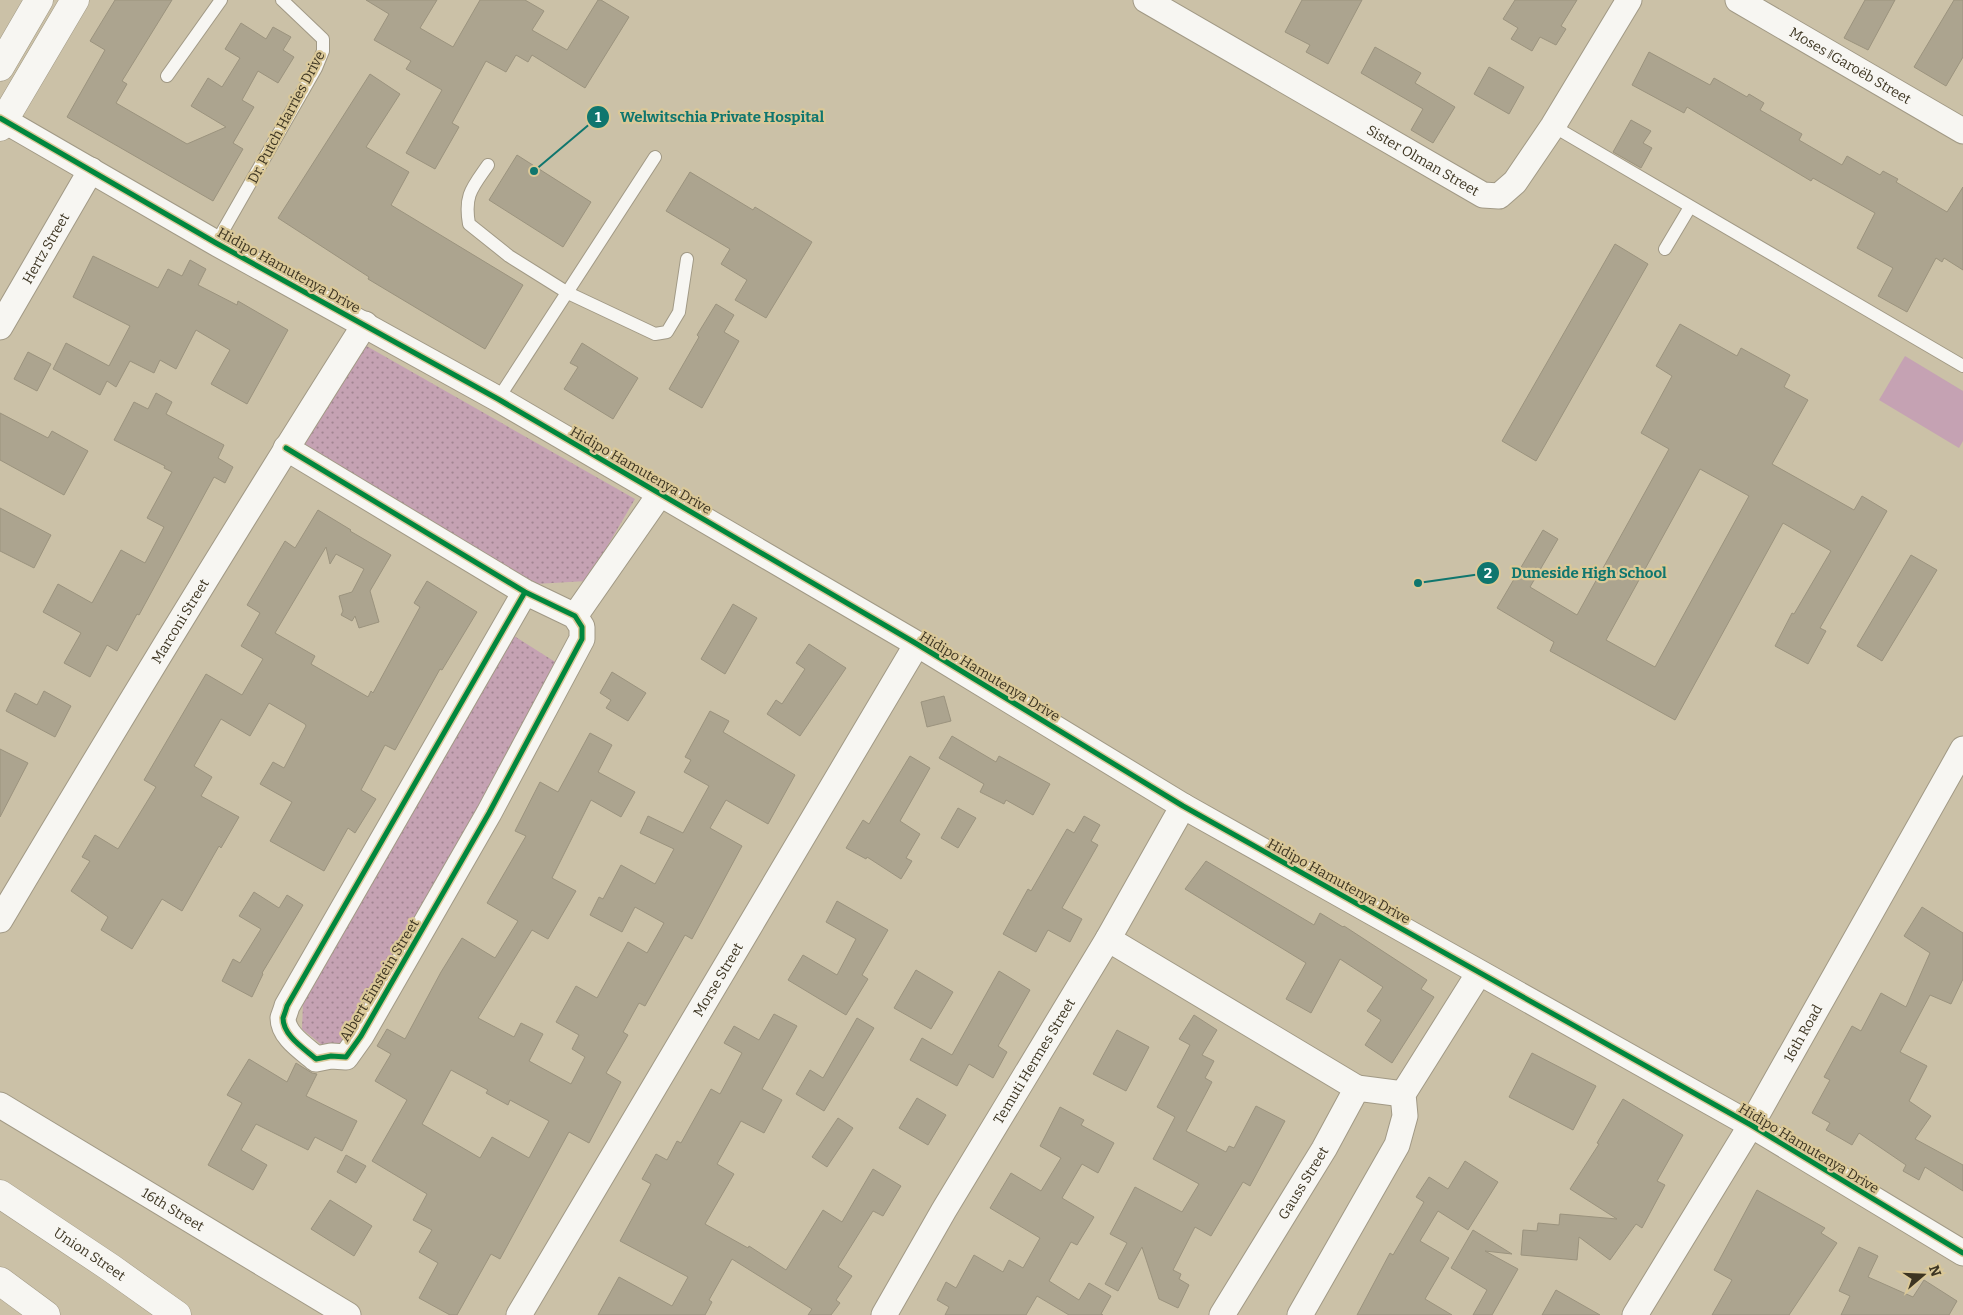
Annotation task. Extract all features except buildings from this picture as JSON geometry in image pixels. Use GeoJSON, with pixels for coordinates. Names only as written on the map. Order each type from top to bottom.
{"type":"FeatureCollection","features":[{"type":"Feature","properties":{"kind":"main road"},"geometry":{"type":"LineString","coordinates":[[0,67],[39,0]]}},
{"type":"Feature","properties":{"kind":"main road"},"geometry":{"type":"LineString","coordinates":[[1,122],[74,0]]}},
{"type":"Feature","properties":{"kind":"main road","name":"Union Street"},"geometry":{"type":"LineString","coordinates":[[0,1194],[111,1268],[177,1315]]}},
{"type":"Feature","properties":{"kind":"main road"},"geometry":{"type":"LineString","coordinates":[[0,1281],[46,1315]]}},
{"type":"Feature","properties":{"kind":"street","name":"Sister Olman Street"},"geometry":{"type":"LineString","coordinates":[[1146,0],[1482,194],[1499,196],[1515,182],[1553,126],[1629,0]]}},
{"type":"Feature","properties":{"kind":"street","name":"Moses ǁGaroëb Street"},"geometry":{"type":"LineString","coordinates":[[1738,0],[1963,131]]}},
{"type":"Feature","properties":{"kind":"street","name":"Hidipo Hamutenya Drive"},"geometry":{"type":"LineString","coordinates":[[1,122],[498,399],[917,644],[1183,806],[1751,1125],[1963,1253]]}},
{"type":"Feature","properties":{"kind":"street","name":"Hertz Street"},"geometry":{"type":"LineString","coordinates":[[0,327],[90,170]]}},
{"type":"Feature","properties":{"kind":"street","name":"Marconi Street"},"geometry":{"type":"LineString","coordinates":[[0,920],[120,719],[286,448],[365,324]]}},
{"type":"Feature","properties":{"kind":"street"},"geometry":{"type":"LineString","coordinates":[[286,448],[525,592],[575,616],[660,494]]}},
{"type":"Feature","properties":{"kind":"street","name":"Albert Einstein Street"},"geometry":{"type":"LineString","coordinates":[[525,592],[287,1006],[283,1019],[286,1031],[316,1059],[331,1056],[346,1057],[362,1036],[489,813],[582,639],[582,627],[575,616]]}},
{"type":"Feature","properties":{"kind":"street","name":"Morse Street"},"geometry":{"type":"LineString","coordinates":[[519,1315],[917,644]]}},
{"type":"Feature","properties":{"kind":"street","name":"16th Road"},"geometry":{"type":"LineString","coordinates":[[1636,1315],[1751,1125],[1963,749]]}},
{"type":"Feature","properties":{"kind":"street","name":"Temuti Hermes Street"},"geometry":{"type":"LineString","coordinates":[[884,1315],[944,1210],[1108,939],[1183,806]]}},
{"type":"Feature","properties":{"kind":"street"},"geometry":{"type":"LineString","coordinates":[[1108,939],[1357,1088],[1403,1094]]}},
{"type":"Feature","properties":{"kind":"street"},"geometry":{"type":"LineString","coordinates":[[1300,1315],[1397,1145],[1405,1116],[1403,1094],[1479,973]]}},
{"type":"Feature","properties":{"kind":"street","name":"Gauss Street"},"geometry":{"type":"LineString","coordinates":[[1222,1315],[1324,1149],[1357,1088]]}},
{"type":"Feature","properties":{"kind":"street","name":"16th Street"},"geometry":{"type":"LineString","coordinates":[[0,1105],[348,1315]]}},
{"type":"Feature","properties":{"kind":"lane"},"geometry":{"type":"LineString","coordinates":[[167,76],[221,0]]}},
{"type":"Feature","properties":{"kind":"lane","name":"Dr. Putch Harries Drive"},"geometry":{"type":"LineString","coordinates":[[216,243],[316,68],[323,51],[323,39],[282,0]]}},
{"type":"Feature","properties":{"kind":"lane"},"geometry":{"type":"LineString","coordinates":[[1553,126],[1963,366]]}},
{"type":"Feature","properties":{"kind":"lane"},"geometry":{"type":"LineString","coordinates":[[498,399],[656,157]]}},
{"type":"Feature","properties":{"kind":"lane"},"geometry":{"type":"LineString","coordinates":[[488,165],[470,191],[466,208],[469,224],[509,256],[568,293],[655,334],[667,332],[679,312],[687,259]]}},
{"type":"Feature","properties":{"kind":"lane"},"geometry":{"type":"LineString","coordinates":[[1665,249],[1690,207]]}},
{"type":"Feature","properties":{"kind":"shaded area"},"geometry":{"type":"Polygon","coordinates":[[[363,344],[635,499],[587,581],[535,584],[303,444],[363,344]]]}},
{"type":"Feature","properties":{"kind":"shaded area"},"geometry":{"type":"Polygon","coordinates":[[[1905,356],[1963,391],[1963,441],[1959,448],[1879,400],[1905,356]]]}},
{"type":"Feature","properties":{"kind":"shaded area"},"geometry":{"type":"Polygon","coordinates":[[[511,634],[560,665],[354,1029],[339,1044],[322,1045],[302,1029],[303,1004],[511,634]]]}},
{"type":"Feature","properties":{"kind":"cycle path"},"geometry":{"type":"LineString","coordinates":[[0,118],[216,243],[498,399],[917,644],[1183,806],[1751,1125],[1963,1253]]}},
{"type":"Feature","properties":{"kind":"cycle path"},"geometry":{"type":"LineString","coordinates":[[286,448],[525,592],[575,616],[582,627],[582,639],[489,813],[361,1036],[346,1057],[331,1056],[316,1059],[295,1042],[287,1031],[283,1018],[287,1006],[525,592]]}},
{"type":"Feature","properties":{"kind":"place","name":"Welwitschia Private Hospital"},"geometry":{"type":"Point","coordinates":[534,171]}},
{"type":"Feature","properties":{"kind":"place","name":"Duneside High School"},"geometry":{"type":"Point","coordinates":[1418,583]}}]}
